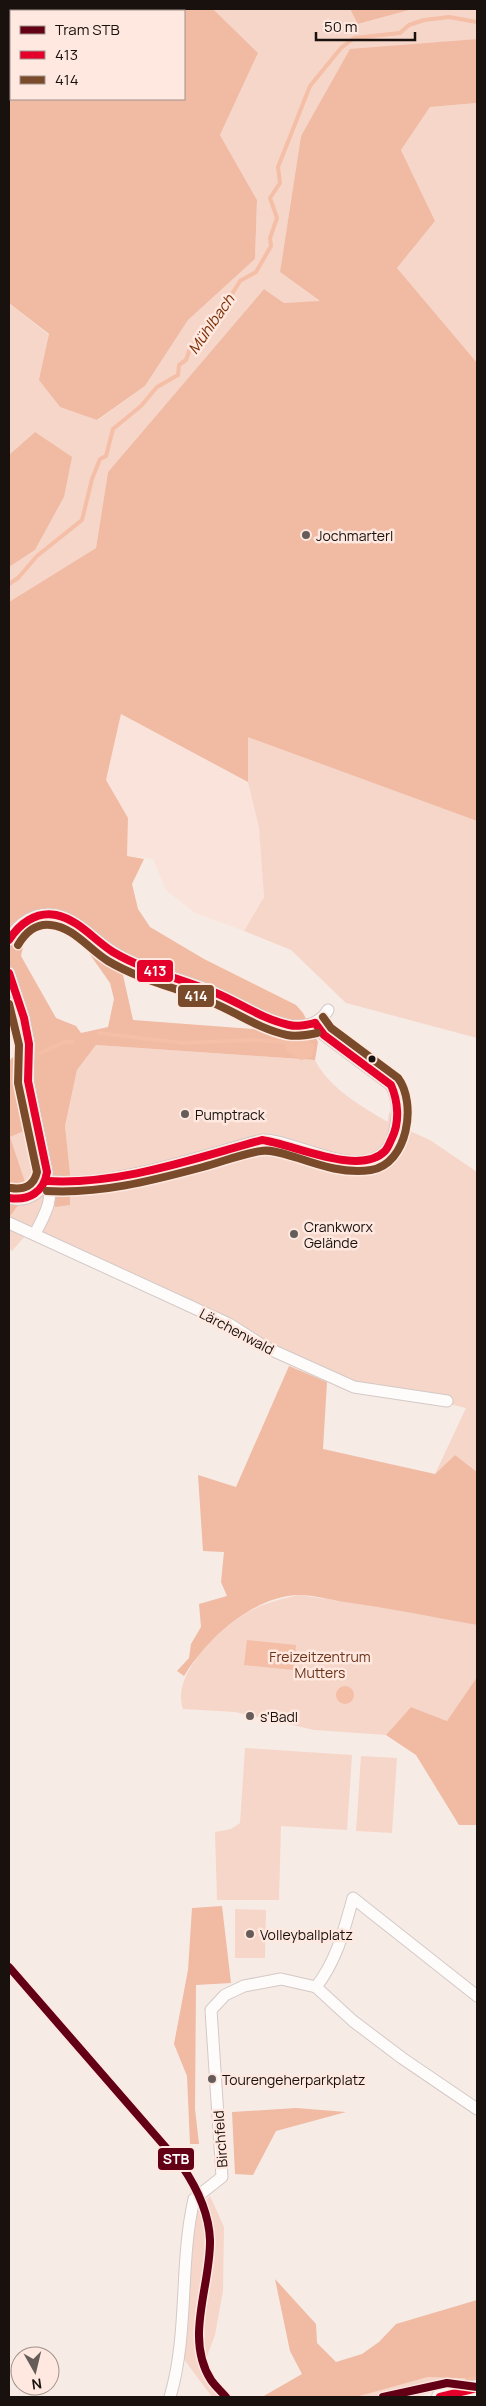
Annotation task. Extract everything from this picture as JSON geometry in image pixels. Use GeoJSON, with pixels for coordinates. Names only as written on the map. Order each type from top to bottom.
{"type":"FeatureCollection","features":[{"type":"Feature","properties":{"kind":"main road"},"geometry":{"type":"LineString","coordinates":[[440,2397],[477,2388]]}},
{"type":"Feature","properties":{"kind":"street"},"geometry":{"type":"LineString","coordinates":[[9,940],[17,928],[28,919],[41,915],[56,915],[70,921],[112,952],[128,960],[216,994],[288,1025],[303,1026],[315,1023],[323,1018],[328,1010]]}},
{"type":"Feature","properties":{"kind":"street"},"geometry":{"type":"LineString","coordinates":[[9,973],[27,1032],[29,1056],[28,1081],[47,1172],[46,1181],[50,1190],[49,1203],[35,1234]]}},
{"type":"Feature","properties":{"kind":"street"},"geometry":{"type":"LineString","coordinates":[[46,1181],[68,1183],[115,1177],[262,1140],[280,1142],[341,1160],[365,1161],[382,1152],[392,1140],[398,1103],[392,1085],[324,1035],[315,1023]]}},
{"type":"Feature","properties":{"kind":"street"},"geometry":{"type":"LineString","coordinates":[[9,1198],[26,1198],[37,1192],[46,1181]]}},
{"type":"Feature","properties":{"kind":"street","name":"Lärchenwald"},"geometry":{"type":"LineString","coordinates":[[9,1223],[229,1324],[265,1346],[354,1387],[447,1401]]}},
{"type":"Feature","properties":{"kind":"street"},"geometry":{"type":"LineString","coordinates":[[477,1996],[353,1898],[339,1947],[327,1973],[316,1986],[353,2021],[395,2053],[477,2109]]}},
{"type":"Feature","properties":{"kind":"street","name":"Birchfeld"},"geometry":{"type":"LineString","coordinates":[[170,2397],[179,2352],[184,2272],[192,2205],[196,2196],[222,2177],[211,2010],[225,1995],[244,1986],[281,1979],[316,1986]]}},
{"type":"Feature","properties":{"kind":"shaded area"},"geometry":{"type":"Polygon","coordinates":[[[9,9],[213,9],[258,53],[220,135],[257,200],[255,259],[188,320],[145,386],[97,420],[60,407],[39,380],[49,334],[9,303],[9,9]]]}},
{"type":"Feature","properties":{"kind":"shaded area"},"geometry":{"type":"Polygon","coordinates":[[[350,9],[413,9],[358,24],[350,9]]]}},
{"type":"Feature","properties":{"kind":"shaded area"},"geometry":{"type":"Polygon","coordinates":[[[477,39],[477,103],[430,107],[401,150],[435,221],[397,268],[477,363],[477,821],[248,737],[248,782],[121,714],[106,780],[128,818],[127,856],[144,859],[132,884],[138,909],[150,927],[204,959],[296,1005],[303,1013],[318,1042],[315,1060],[96,1045],[77,1070],[65,1126],[70,1173],[70,1205],[55,1207],[52,1171],[40,1124],[10,1137],[28,1191],[9,1218],[9,1061],[21,1049],[9,1029],[9,602],[96,548],[108,472],[264,289],[284,303],[320,301],[280,272],[301,136],[350,49],[477,39]],[[45,928],[25,938],[21,956],[56,1018],[76,1026],[81,1033],[108,1027],[114,999],[110,983],[84,946],[63,930],[45,928]],[[121,966],[133,1020],[266,1030],[269,1025],[220,1002],[121,966]]]}},
{"type":"Feature","properties":{"kind":"shaded area"},"geometry":{"type":"Polygon","coordinates":[[[35,432],[72,457],[64,497],[35,550],[9,567],[9,455],[35,432]]]}},
{"type":"Feature","properties":{"kind":"shaded area"},"geometry":{"type":"Polygon","coordinates":[[[121,714],[248,782],[259,828],[264,897],[244,931],[195,913],[166,890],[153,859],[127,856],[128,818],[106,780],[121,714]]]}},
{"type":"Feature","properties":{"kind":"shaded area"},"geometry":{"type":"Polygon","coordinates":[[[284,1037],[310,1041],[314,1046],[312,1057],[301,1060],[290,1054],[285,1049],[284,1037]]]}},
{"type":"Feature","properties":{"kind":"shaded area"},"geometry":{"type":"Polygon","coordinates":[[[289,1366],[327,1382],[323,1449],[435,1474],[455,1455],[477,1472],[477,1625],[311,1596],[282,1597],[248,1611],[218,1634],[184,1676],[177,1671],[189,1658],[191,1644],[201,1627],[199,1604],[227,1596],[221,1582],[224,1552],[203,1551],[198,1475],[236,1487],[289,1366]]]}},
{"type":"Feature","properties":{"kind":"shaded area"},"geometry":{"type":"Polygon","coordinates":[[[247,1640],[296,1645],[294,1670],[244,1665],[247,1640]]]}},
{"type":"Feature","properties":{"kind":"shaded area"},"geometry":{"type":"Polygon","coordinates":[[[477,1677],[477,1825],[459,1825],[416,1755],[386,1735],[411,1707],[447,1721],[477,1677]]]}},
{"type":"Feature","properties":{"kind":"shaded area"},"geometry":{"type":"Polygon","coordinates":[[[341,1686],[349,1686],[354,1691],[352,1702],[341,1704],[336,1699],[336,1691],[341,1686]]]}},
{"type":"Feature","properties":{"kind":"shaded area"},"geometry":{"type":"Polygon","coordinates":[[[222,1906],[231,1983],[196,1985],[195,2109],[199,2144],[190,2144],[187,2076],[174,2044],[188,1970],[192,1908],[222,1906]]]}},
{"type":"Feature","properties":{"kind":"shaded area"},"geometry":{"type":"Polygon","coordinates":[[[296,2108],[346,2112],[276,2131],[253,2175],[235,2174],[232,2112],[296,2108]]]}},
{"type":"Feature","properties":{"kind":"shaded area"},"geometry":{"type":"Polygon","coordinates":[[[275,2279],[316,2324],[317,2343],[336,2362],[362,2354],[379,2342],[396,2324],[477,2300],[477,2379],[428,2377],[356,2397],[262,2397],[302,2374],[290,2351],[275,2279]]]}},
{"type":"Feature","properties":{"kind":"green space"},"geometry":{"type":"Polygon","coordinates":[[[213,9],[350,9],[359,24],[413,9],[477,9],[477,39],[350,50],[301,136],[280,272],[321,302],[284,303],[264,289],[108,472],[96,548],[9,602],[9,567],[35,550],[64,497],[35,432],[9,455],[9,303],[49,335],[40,380],[60,407],[98,420],[145,386],[188,320],[255,259],[257,200],[220,135],[258,53],[213,9]]]}},
{"type":"Feature","properties":{"kind":"green space"},"geometry":{"type":"Polygon","coordinates":[[[477,103],[476,363],[397,268],[435,221],[401,150],[430,107],[477,103]]]}},
{"type":"Feature","properties":{"kind":"green space"},"geometry":{"type":"Polygon","coordinates":[[[247,736],[477,821],[477,1038],[346,1003],[291,950],[244,931],[264,897],[259,828],[248,782],[247,736]]]}},
{"type":"Feature","properties":{"kind":"green space"},"geometry":{"type":"Polygon","coordinates":[[[96,1045],[315,1060],[337,1088],[357,1103],[388,1122],[389,1112],[403,1128],[430,1140],[477,1172],[477,1472],[455,1455],[435,1474],[466,1408],[354,1382],[300,1363],[9,1218],[28,1191],[9,1137],[40,1124],[70,1205],[70,1173],[65,1126],[77,1070],[96,1045]]]}},
{"type":"Feature","properties":{"kind":"green space"},"geometry":{"type":"Polygon","coordinates":[[[9,1228],[26,1235],[12,1251],[9,1248],[9,1228]]]}},
{"type":"Feature","properties":{"kind":"green space","name":"Freizeitzentrum Mutters"},"geometry":{"type":"Polygon","coordinates":[[[299,1595],[383,1607],[477,1625],[477,1677],[447,1721],[411,1707],[386,1735],[314,1730],[235,1712],[183,1709],[181,1695],[184,1681],[191,1667],[212,1640],[248,1612],[266,1604],[299,1595]]]}},
{"type":"Feature","properties":{"kind":"green space"},"geometry":{"type":"Polygon","coordinates":[[[245,1748],[352,1755],[347,1830],[281,1826],[279,1900],[217,1900],[215,1832],[231,1829],[240,1823],[245,1748]]]}},
{"type":"Feature","properties":{"kind":"green space"},"geometry":{"type":"Polygon","coordinates":[[[361,1756],[397,1758],[392,1833],[356,1831],[361,1756]]]}},
{"type":"Feature","properties":{"kind":"green space","name":"Volleyballplatz"},"geometry":{"type":"Polygon","coordinates":[[[235,1909],[266,1910],[265,1958],[235,1958],[235,1909]]]}},
{"type":"Feature","properties":{"kind":"green space"},"geometry":{"type":"Polygon","coordinates":[[[210,2196],[224,2227],[223,2291],[215,2335],[206,2359],[218,2383],[233,2397],[212,2397],[183,2358],[196,2210],[210,2196]]]}},
{"type":"Feature","properties":{"kind":"green space"},"geometry":{"type":"Polygon","coordinates":[[[428,2377],[477,2379],[477,2381],[414,2397],[356,2397],[428,2377]]]}},
{"type":"Feature","properties":{"kind":"waterway","name":"Mühlbach"},"geometry":{"type":"LineString","coordinates":[[9,584],[18,578],[37,556],[82,520],[92,479],[100,459],[106,456],[113,429],[141,406],[157,387],[178,375],[179,365],[186,360],[191,346],[207,335],[240,281],[256,272],[271,246],[270,238],[277,218],[270,198],[280,183],[278,167],[310,86],[341,48],[354,38],[400,33],[409,25],[424,20],[449,17],[477,22]]}},
{"type":"Feature","properties":{"kind":"waterway"},"geometry":{"type":"LineString","coordinates":[[99,1033],[183,1043],[254,1040],[283,1042]]}},
{"type":"Feature","properties":{"kind":"waterway"},"geometry":{"type":"LineString","coordinates":[[40,1053],[64,1042],[73,1042]]}},
{"type":"Feature","properties":{"kind":"waterway"},"geometry":{"type":"LineString","coordinates":[[467,2380],[477,2378]]}},
{"type":"Feature","properties":{"kind":"tram line","name":"STB"},"geometry":{"type":"LineString","coordinates":[[9,1967],[182,2166],[193,2183],[205,2211],[210,2240],[199,2329],[200,2347],[203,2364],[211,2380],[226,2397]]}},
{"type":"Feature","properties":{"kind":"tram line","name":"STB"},"geometry":{"type":"LineString","coordinates":[[383,2397],[447,2383],[477,2387]]}},
{"type":"Feature","properties":{"kind":"transit line","name":"413"},"geometry":{"type":"LineString","coordinates":[[9,940],[29,920],[42,915],[56,915],[72,921],[125,959],[151,970],[216,993],[260,1015],[279,1022],[296,1026],[315,1023]]}},
{"type":"Feature","properties":{"kind":"transit line","name":"414"},"geometry":{"type":"LineString","coordinates":[[18,945],[36,927],[46,925],[59,927],[74,934],[101,956],[120,968],[211,1002],[257,1025],[291,1036],[317,1033]]}},
{"type":"Feature","properties":{"kind":"transit line","name":"413"},"geometry":{"type":"LineString","coordinates":[[9,973],[24,1018],[29,1044],[28,1081],[47,1172],[43,1185],[34,1194],[23,1198],[9,1198]]}},
{"type":"Feature","properties":{"kind":"transit line","name":"414"},"geometry":{"type":"LineString","coordinates":[[9,1004],[19,1045],[18,1083],[37,1172],[34,1181],[28,1186],[24,1188],[11,1188]]}},
{"type":"Feature","properties":{"kind":"transit line","name":"414"},"geometry":{"type":"LineString","coordinates":[[47,1191],[86,1190],[125,1185],[164,1177],[254,1152],[265,1151],[280,1153],[343,1170],[371,1170],[384,1165],[394,1157],[406,1131],[408,1117],[404,1089],[398,1078],[331,1028],[323,1017]]}},
{"type":"Feature","properties":{"kind":"transit line","name":"413"},"geometry":{"type":"LineString","coordinates":[[47,1181],[75,1181],[129,1175],[262,1140],[343,1160],[360,1161],[374,1158],[386,1150],[395,1132],[397,1105],[391,1085],[324,1035],[315,1023]]}},
{"type":"Feature","properties":{"kind":"transit line","name":"413"},"geometry":{"type":"LineString","coordinates":[[440,2397],[477,2388]]}},
{"type":"Feature","properties":{"kind":"place","name":"Jochmarterl"},"geometry":{"type":"Point","coordinates":[306,535]}},
{"type":"Feature","properties":{"kind":"place","name":"Pumptrack"},"geometry":{"type":"Point","coordinates":[185,1114]}},
{"type":"Feature","properties":{"kind":"place","name":"Crankworx Gelände"},"geometry":{"type":"Point","coordinates":[294,1234]}},
{"type":"Feature","properties":{"kind":"place","name":"s'Badl"},"geometry":{"type":"Point","coordinates":[250,1716]}},
{"type":"Feature","properties":{"kind":"place","name":"Volleyballplatz"},"geometry":{"type":"Point","coordinates":[250,1934]}},
{"type":"Feature","properties":{"kind":"place","name":"Tourengeherparkplatz"},"geometry":{"type":"Point","coordinates":[212,2079]}}]}
